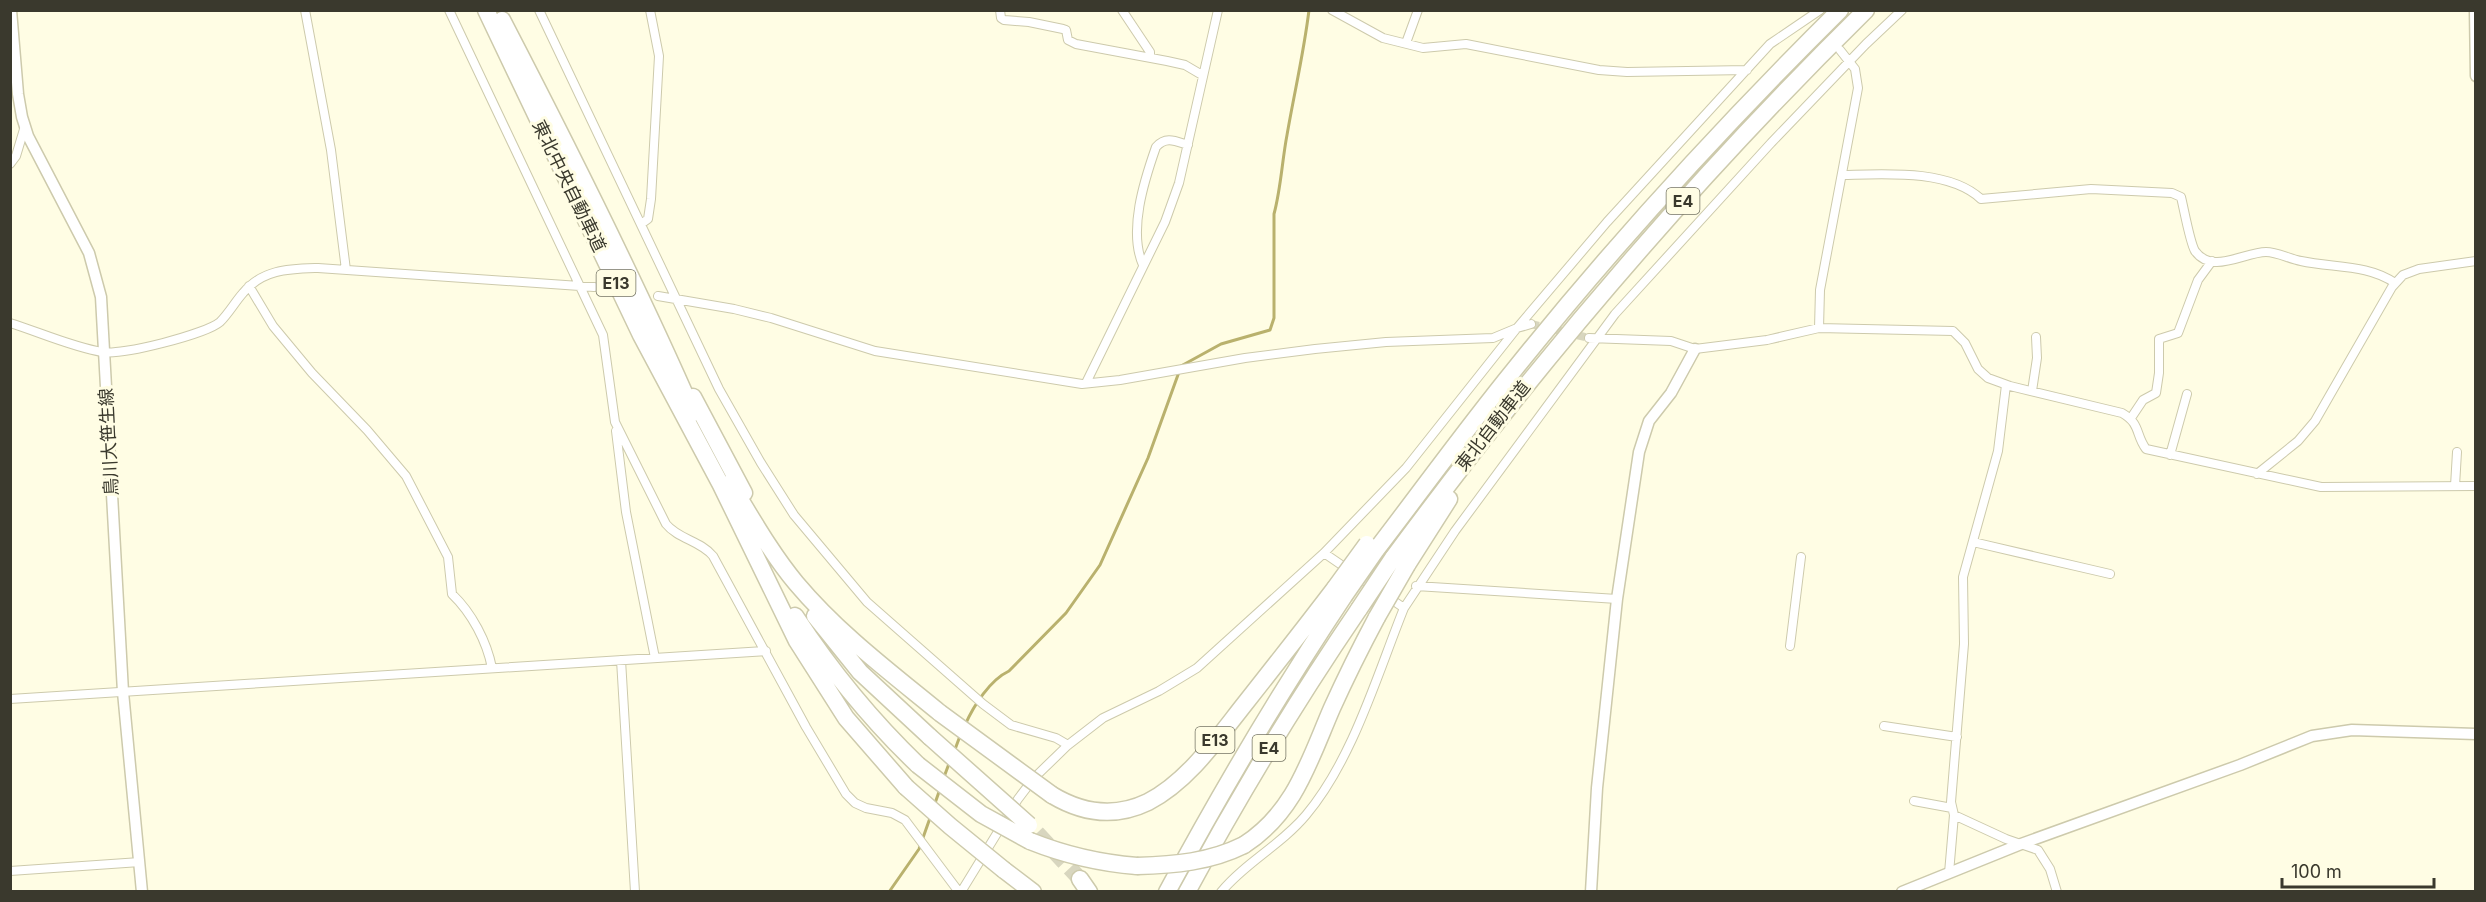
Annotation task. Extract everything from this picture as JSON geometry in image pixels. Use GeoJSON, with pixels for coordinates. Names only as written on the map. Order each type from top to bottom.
{"type":"FeatureCollection","features":[{"type":"Feature","properties":{"kind":"highway","name":"東北中央自動車道"},"geometry":{"type":"LineString","coordinates":[[486,10],[664,364]]}},
{"type":"Feature","properties":{"kind":"highway","name":"東北中央自動車道"},"geometry":{"type":"LineString","coordinates":[[497,10],[545,103],[721,485],[760,548]]}},
{"type":"Feature","properties":{"kind":"highway","name":"東北自動車道"},"geometry":{"type":"LineString","coordinates":[[1187,891],[1272,743],[1359,609],[1400,561],[1511,402],[1579,319],[1686,198],[1866,10]]}},
{"type":"Feature","properties":{"kind":"highway","name":"東北自動車道"},"geometry":{"type":"LineString","coordinates":[[1513,370],[1591,277],[1827,12]]}},
{"type":"Feature","properties":{"kind":"highway","name":"E13"},"geometry":{"type":"LineString","coordinates":[[760,548],[827,617],[940,713],[1052,795],[1077,808],[1115,812],[1148,802],[1171,786],[1198,760],[1340,592],[1372,547],[1490,395],[1513,370]]}},
{"type":"Feature","properties":{"kind":"highway","name":"E13"},"geometry":{"type":"LineString","coordinates":[[760,548],[842,652],[878,690],[1032,833],[1060,853],[1088,860],[1137,866],[1198,861],[1217,856],[1244,845],[1272,824],[1292,799],[1339,692],[1377,617],[1400,561]]}},
{"type":"Feature","properties":{"kind":"highway","name":"E13"},"geometry":{"type":"LineString","coordinates":[[760,548],[806,633],[845,687],[890,738],[918,765],[981,814],[1032,833]]}},
{"type":"Feature","properties":{"kind":"highway","name":"E13"},"geometry":{"type":"LineString","coordinates":[[760,548],[797,641],[829,693],[867,743],[906,787],[950,826],[1033,891]]}},
{"type":"Feature","properties":{"kind":"highway","name":"E4"},"geometry":{"type":"LineString","coordinates":[[1167,891],[1215,802],[1340,592]]}},
{"type":"Feature","properties":{"kind":"street","name":"鳥川大笹生線"},"geometry":{"type":"LineString","coordinates":[[11,10],[18,94],[25,126],[92,262],[100,297],[123,692],[142,891]]}},
{"type":"Feature","properties":{"kind":"street"},"geometry":{"type":"LineString","coordinates":[[305,10],[331,150],[346,270]]}},
{"type":"Feature","properties":{"kind":"street"},"geometry":{"type":"LineString","coordinates":[[449,10],[603,335],[627,512],[655,658]]}},
{"type":"Feature","properties":{"kind":"street"},"geometry":{"type":"LineString","coordinates":[[540,10],[675,299],[729,407],[794,515],[867,602],[983,704],[1011,725],[1056,738],[1068,745]]}},
{"type":"Feature","properties":{"kind":"street"},"geometry":{"type":"LineString","coordinates":[[641,224],[648,219],[651,199],[659,56],[650,10]]}},
{"type":"Feature","properties":{"kind":"street"},"geometry":{"type":"LineString","coordinates":[[1000,10],[1001,18],[1004,20],[1063,28],[1066,30],[1068,40],[1076,44],[1185,65],[1202,75]]}},
{"type":"Feature","properties":{"kind":"street"},"geometry":{"type":"LineString","coordinates":[[1122,10],[1150,52],[1150,57]]}},
{"type":"Feature","properties":{"kind":"street"},"geometry":{"type":"LineString","coordinates":[[1086,383],[1165,222],[1179,183],[1218,10]]}},
{"type":"Feature","properties":{"kind":"street"},"geometry":{"type":"LineString","coordinates":[[1332,10],[1383,38],[1436,48],[1466,44],[1599,70],[1627,72],[1747,70]]}},
{"type":"Feature","properties":{"kind":"street"},"geometry":{"type":"LineString","coordinates":[[1406,43],[1418,10]]}},
{"type":"Feature","properties":{"kind":"street"},"geometry":{"type":"LineString","coordinates":[[1221,891],[1242,869],[1293,828],[1319,798],[1342,759],[1404,608],[1416,586],[1592,339],[1740,177],[1902,10]]}},
{"type":"Feature","properties":{"kind":"street"},"geometry":{"type":"LineString","coordinates":[[2475,10],[2475,76]]}},
{"type":"Feature","properties":{"kind":"street"},"geometry":{"type":"LineString","coordinates":[[615,422],[666,524],[672,532],[708,550],[713,556],[806,728],[846,794],[855,803],[866,808],[892,813],[905,820],[960,891],[1017,799],[1034,778],[1068,745],[1103,718],[1159,691],[1197,668],[1324,553],[1406,468],[1517,328],[1607,222],[1770,44],[1827,12]]}},
{"type":"Feature","properties":{"kind":"street"},"geometry":{"type":"LineString","coordinates":[[1818,328],[1820,290],[1858,88],[1855,69],[1840,50]]}},
{"type":"Feature","properties":{"kind":"street"},"geometry":{"type":"LineString","coordinates":[[10,164],[16,156],[25,126]]}},
{"type":"Feature","properties":{"kind":"street"},"geometry":{"type":"LineString","coordinates":[[1143,265],[1136,251],[1135,236],[1142,194],[1156,147],[1161,141],[1168,139],[1188,145]]}},
{"type":"Feature","properties":{"kind":"street"},"geometry":{"type":"LineString","coordinates":[[1843,175],[1912,174],[1954,184],[1973,191],[1981,199],[2091,189],[2172,193],[2181,197],[2194,249],[2201,256],[2212,261],[2223,262],[2267,252],[2303,262],[2376,272],[2395,283]]}},
{"type":"Feature","properties":{"kind":"street"},"geometry":{"type":"LineString","coordinates":[[2131,418],[2142,400],[2156,393],[2159,373],[2158,339],[2178,333],[2198,280],[2212,261]]}},
{"type":"Feature","properties":{"kind":"street"},"geometry":{"type":"LineString","coordinates":[[2257,474],[2298,441],[2315,422],[2395,283],[2403,275],[2419,269],[2475,261]]}},
{"type":"Feature","properties":{"kind":"street"},"geometry":{"type":"LineString","coordinates":[[10,323],[104,353],[177,339],[205,331],[219,323],[249,286],[264,276],[276,271],[318,268],[594,287]]}},
{"type":"Feature","properties":{"kind":"street"},"geometry":{"type":"LineString","coordinates":[[249,286],[273,326],[312,373],[368,430],[406,476],[448,557],[452,594],[463,605],[489,651],[492,669]]}},
{"type":"Feature","properties":{"kind":"street"},"geometry":{"type":"LineString","coordinates":[[658,296],[771,318],[875,351],[1086,383],[1120,380],[1245,358],[1316,349],[1386,342],[1493,338],[1532,324]]}},
{"type":"Feature","properties":{"kind":"street"},"geometry":{"type":"LineString","coordinates":[[1592,339],[1671,341],[1695,348],[1767,340],[1818,328],[1953,331],[1965,343],[1978,369],[1988,378],[2006,385],[2122,413],[2131,418],[2138,428],[2141,442],[2146,449],[2321,487],[2475,486]]}},
{"type":"Feature","properties":{"kind":"street"},"geometry":{"type":"LineString","coordinates":[[2032,391],[2037,358],[2036,337]]}},
{"type":"Feature","properties":{"kind":"street"},"geometry":{"type":"LineString","coordinates":[[1591,891],[1597,788],[1617,599],[1639,452],[1649,421],[1671,393],[1695,348]]}},
{"type":"Feature","properties":{"kind":"street"},"geometry":{"type":"LineString","coordinates":[[1949,873],[1953,811],[1952,785],[1964,644],[1963,576],[1998,451],[2006,385]]}},
{"type":"Feature","properties":{"kind":"street"},"geometry":{"type":"LineString","coordinates":[[2170,455],[2187,394]]}},
{"type":"Feature","properties":{"kind":"street"},"geometry":{"type":"LineString","coordinates":[[2455,486],[2457,452]]}},
{"type":"Feature","properties":{"kind":"street"},"geometry":{"type":"LineString","coordinates":[[1972,542],[2110,574]]}},
{"type":"Feature","properties":{"kind":"street"},"geometry":{"type":"LineString","coordinates":[[1324,553],[1404,608]]}},
{"type":"Feature","properties":{"kind":"street"},"geometry":{"type":"LineString","coordinates":[[1790,646],[1801,556]]}},
{"type":"Feature","properties":{"kind":"street"},"geometry":{"type":"LineString","coordinates":[[1416,586],[1617,599]]}},
{"type":"Feature","properties":{"kind":"street"},"geometry":{"type":"LineString","coordinates":[[10,699],[766,651]]}},
{"type":"Feature","properties":{"kind":"street"},"geometry":{"type":"LineString","coordinates":[[621,660],[635,891]]}},
{"type":"Feature","properties":{"kind":"street"},"geometry":{"type":"LineString","coordinates":[[1884,726],[1957,737]]}},
{"type":"Feature","properties":{"kind":"street"},"geometry":{"type":"LineString","coordinates":[[1902,891],[2021,844],[2240,765],[2312,736],[2352,730],[2475,734]]}},
{"type":"Feature","properties":{"kind":"street"},"geometry":{"type":"LineString","coordinates":[[1914,801],[1953,811],[2038,850],[2044,858],[2057,891]]}},
{"type":"Feature","properties":{"kind":"street"},"geometry":{"type":"LineString","coordinates":[[10,871],[140,862]]}},
{"type":"Feature","properties":{"kind":"waterway"},"geometry":{"type":"LineString","coordinates":[[1181,366],[1221,344],[1270,330],[1274,318],[1274,214],[1309,10]]}},
{"type":"Feature","properties":{"kind":"waterway"},"geometry":{"type":"LineString","coordinates":[[965,725],[978,701],[989,687],[1009,671],[1066,613],[1100,565],[1148,458],[1179,372]]}},
{"type":"Feature","properties":{"kind":"waterway"},"geometry":{"type":"LineString","coordinates":[[954,752],[960,736]]}},
{"type":"Feature","properties":{"kind":"waterway"},"geometry":{"type":"LineString","coordinates":[[944,777],[950,761]]}},
{"type":"Feature","properties":{"kind":"waterway"},"geometry":{"type":"LineString","coordinates":[[934,806],[940,789]]}},
{"type":"Feature","properties":{"kind":"waterway"},"geometry":{"type":"LineString","coordinates":[[889,892],[919,849],[930,818]]}},
{"type":"Feature","properties":{"kind":"tunnel"},"geometry":{"type":"LineString","coordinates":[[594,287],[620,291]]}},
{"type":"Feature","properties":{"kind":"tunnel"},"geometry":{"type":"LineString","coordinates":[[1531,324],[1589,338]]}},
{"type":"Feature","properties":{"kind":"tunnel"},"geometry":{"type":"LineString","coordinates":[[1037,833],[1080,879]]}}]}
